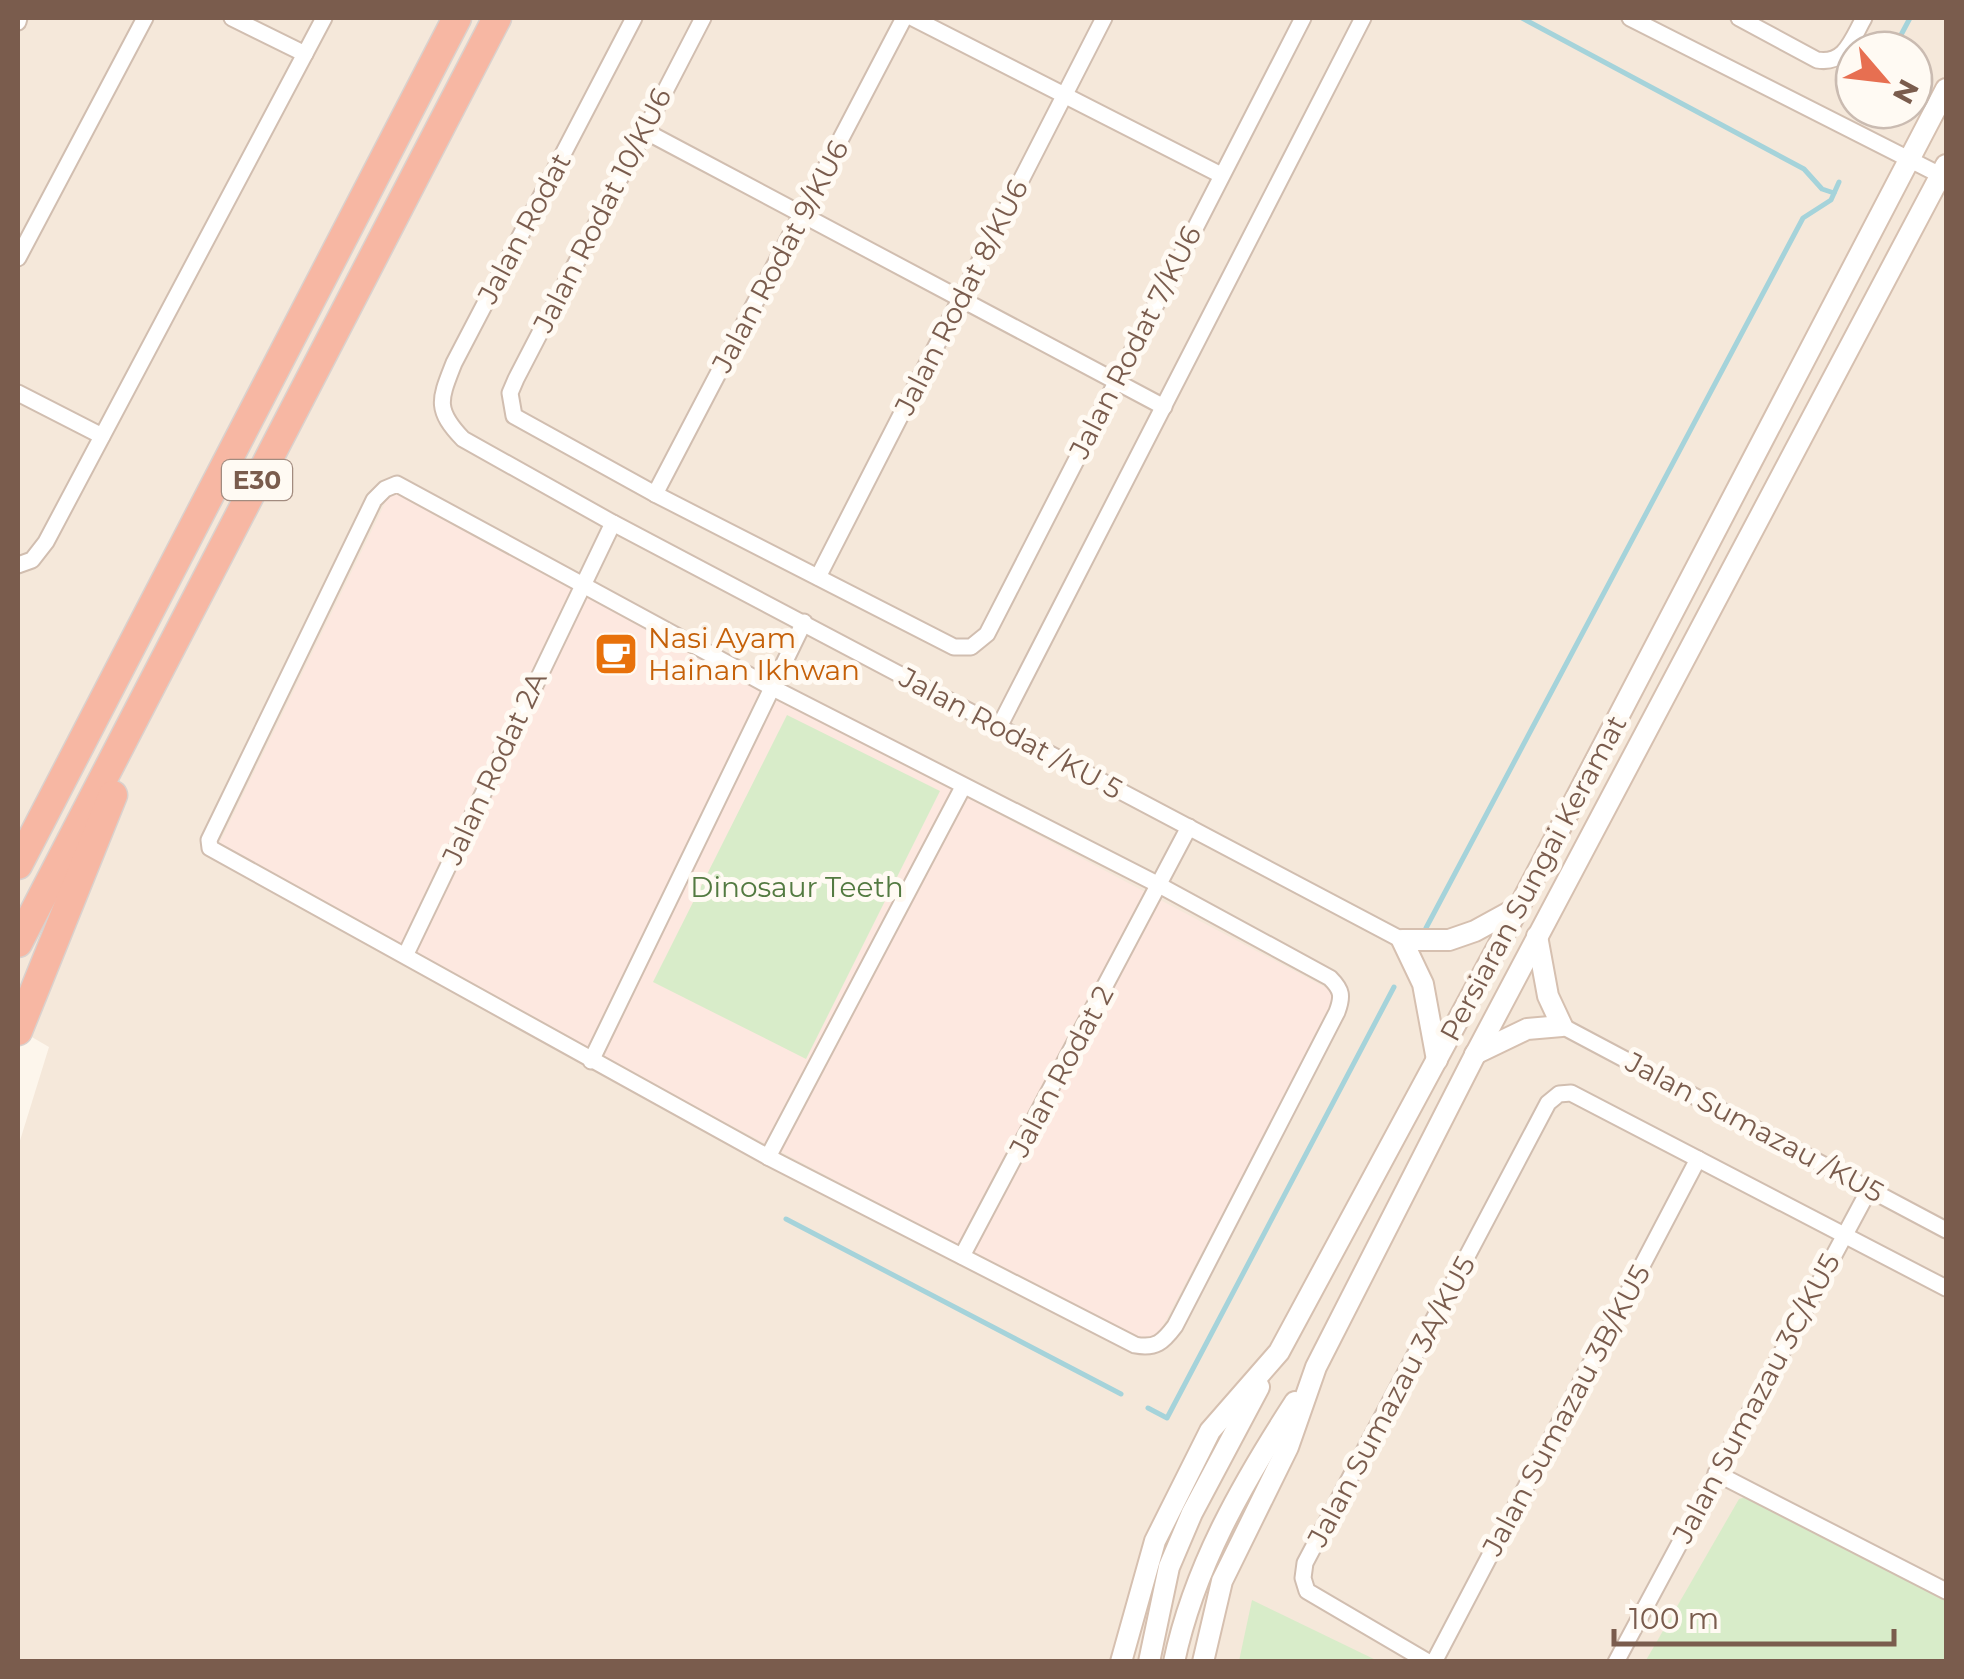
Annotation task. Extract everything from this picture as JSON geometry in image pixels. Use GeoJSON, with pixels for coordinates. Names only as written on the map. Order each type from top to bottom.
{"type":"FeatureCollection","features":[{"type":"Feature","properties":{"kind":"highway","name":"E30"},"geometry":{"type":"LineString","coordinates":[[18,866],[458,18]]}},
{"type":"Feature","properties":{"kind":"highway","name":"E30"},"geometry":{"type":"LineString","coordinates":[[18,943],[497,18]]}},
{"type":"Feature","properties":{"kind":"highway"},"geometry":{"type":"LineString","coordinates":[[18,822],[238,437]]}},
{"type":"Feature","properties":{"kind":"highway"},"geometry":{"type":"LineString","coordinates":[[18,1031],[170,649]]}},
{"type":"Feature","properties":{"kind":"street"},"geometry":{"type":"LineString","coordinates":[[18,258],[145,18]]}},
{"type":"Feature","properties":{"kind":"street"},"geometry":{"type":"LineString","coordinates":[[232,18],[305,54]]}},
{"type":"Feature","properties":{"kind":"street"},"geometry":{"type":"LineString","coordinates":[[18,565],[32,560],[46,542],[324,18]]}},
{"type":"Feature","properties":{"kind":"street","name":"Jalan Rodat"},"geometry":{"type":"LineString","coordinates":[[463,440],[445,421],[442,394],[454,362],[634,18]]}},
{"type":"Feature","properties":{"kind":"street","name":"Jalan Rodat 10/KU6"},"geometry":{"type":"LineString","coordinates":[[655,494],[514,416],[510,406],[516,378],[703,18]]}},
{"type":"Feature","properties":{"kind":"street","name":"Jalan Rodat 9/KU6"},"geometry":{"type":"LineString","coordinates":[[655,494],[904,18]]}},
{"type":"Feature","properties":{"kind":"street"},"geometry":{"type":"LineString","coordinates":[[913,18],[1221,174]]}},
{"type":"Feature","properties":{"kind":"street","name":"Jalan Rodat 8/KU6"},"geometry":{"type":"LineString","coordinates":[[818,577],[1104,18]]}},
{"type":"Feature","properties":{"kind":"street","name":"Jalan Rodat 7/KU6"},"geometry":{"type":"LineString","coordinates":[[818,577],[954,647],[971,647],[986,634],[1303,18]]}},
{"type":"Feature","properties":{"kind":"street"},"geometry":{"type":"LineString","coordinates":[[999,727],[1363,18]]}},
{"type":"Feature","properties":{"kind":"street"},"geometry":{"type":"LineString","coordinates":[[1630,18],[1945,173]]}},
{"type":"Feature","properties":{"kind":"street"},"geometry":{"type":"LineString","coordinates":[[1739,18],[1817,60],[1838,59],[1846,52],[1864,18]]}},
{"type":"Feature","properties":{"kind":"street","name":"Persiaran Sungai Keramat"},"geometry":{"type":"LineString","coordinates":[[1120,1662],[1154,1542],[1210,1431],[1278,1352],[1519,907],[1946,89]]}},
{"type":"Feature","properties":{"kind":"street"},"geometry":{"type":"LineString","coordinates":[[643,130],[1164,406]]}},
{"type":"Feature","properties":{"kind":"street","name":"Persiaran Sungai Keramat"},"geometry":{"type":"LineString","coordinates":[[1203,1662],[1222,1581],[1288,1447],[1314,1371],[1474,1055],[1945,173]]}},
{"type":"Feature","properties":{"kind":"street"},"geometry":{"type":"LineString","coordinates":[[18,392],[102,436]]}},
{"type":"Feature","properties":{"kind":"street","name":"Jalan Rodat /KU 5"},"geometry":{"type":"LineString","coordinates":[[463,440],[1402,940]]}},
{"type":"Feature","properties":{"kind":"street"},"geometry":{"type":"LineString","coordinates":[[396,484],[772,688],[1159,885],[1330,978],[1340,988],[1342,999],[1175,1326],[1162,1344],[1135,1345],[768,1157],[210,848],[209,840],[374,500],[385,488],[396,484]]}},
{"type":"Feature","properties":{"kind":"street"},"geometry":{"type":"LineString","coordinates":[[655,494],[818,577]]}},
{"type":"Feature","properties":{"kind":"street","name":"Jalan Rodat 2A"},"geometry":{"type":"LineString","coordinates":[[406,954],[613,523]]}},
{"type":"Feature","properties":{"kind":"street"},"geometry":{"type":"LineString","coordinates":[[1686,584],[1719,554],[1727,559],[1728,576]]}},
{"type":"Feature","properties":{"kind":"street"},"geometry":{"type":"LineString","coordinates":[[591,1061],[804,622]]}},
{"type":"Feature","properties":{"kind":"street"},"geometry":{"type":"LineString","coordinates":[[768,1157],[963,787]]}},
{"type":"Feature","properties":{"kind":"street","name":"Jalan Rodat 2"},"geometry":{"type":"LineString","coordinates":[[962,1256],[1189,827]]}},
{"type":"Feature","properties":{"kind":"street"},"geometry":{"type":"LineString","coordinates":[[1437,1060],[1424,984],[1402,940],[1449,940],[1519,907]]}},
{"type":"Feature","properties":{"kind":"street"},"geometry":{"type":"LineString","coordinates":[[1474,1055],[1527,1029],[1562,1026],[1548,996],[1537,936]]}},
{"type":"Feature","properties":{"kind":"street","name":"Jalan Sumazau /KU5"},"geometry":{"type":"LineString","coordinates":[[1562,1026],[1946,1230]]}},
{"type":"Feature","properties":{"kind":"street","name":"Jalan Sumazau 3A/KU5"},"geometry":{"type":"LineString","coordinates":[[1431,1662],[1307,1591],[1303,1578],[1306,1563],[1548,1103],[1558,1094],[1571,1093],[1698,1158]]}},
{"type":"Feature","properties":{"kind":"street"},"geometry":{"type":"LineString","coordinates":[[1698,1158],[1946,1288]]}},
{"type":"Feature","properties":{"kind":"street","name":"Jalan Sumazau 3B/KU5"},"geometry":{"type":"LineString","coordinates":[[1431,1662],[1698,1158]]}},
{"type":"Feature","properties":{"kind":"street","name":"Jalan Sumazau 3C/KU5"},"geometry":{"type":"LineString","coordinates":[[1616,1662],[1870,1188]]}},
{"type":"Feature","properties":{"kind":"street"},"geometry":{"type":"LineString","coordinates":[[1149,1662],[1169,1568],[1192,1513],[1278,1352]]}},
{"type":"Feature","properties":{"kind":"street"},"geometry":{"type":"LineString","coordinates":[[1174,1662],[1204,1566],[1250,1471],[1314,1371]]}},
{"type":"Feature","properties":{"kind":"street"},"geometry":{"type":"LineString","coordinates":[[1716,1473],[1946,1591]]}},
{"type":"Feature","properties":{"kind":"shaded area"},"geometry":{"type":"Polygon","coordinates":[[[18,18],[1946,18],[1946,1661],[18,1661],[18,1147],[49,1047],[18,1029],[18,18]]]}},
{"type":"Feature","properties":{"kind":"shaded area"},"geometry":{"type":"Polygon","coordinates":[[[399,492],[485,542],[1334,992],[1329,1013],[1158,1335],[1148,1340],[1135,1338],[580,1046],[393,939],[218,846],[390,493],[399,492]]]}},
{"type":"Feature","properties":{"kind":"green space","name":"Dinosaur Teeth"},"geometry":{"type":"Polygon","coordinates":[[[787,715],[940,791],[806,1059],[653,982],[787,715]]]}},
{"type":"Feature","properties":{"kind":"green space"},"geometry":{"type":"Polygon","coordinates":[[[1760,1493],[1946,1587],[1946,1661],[1645,1662],[1739,1499],[1760,1493]]]}},
{"type":"Feature","properties":{"kind":"green space"},"geometry":{"type":"Polygon","coordinates":[[[1252,1600],[1378,1661],[1239,1661],[1252,1600]]]}},
{"type":"Feature","properties":{"kind":"waterway"},"geometry":{"type":"LineString","coordinates":[[1522,18],[1804,169],[1822,189],[1834,193]]}},
{"type":"Feature","properties":{"kind":"waterway"},"geometry":{"type":"LineString","coordinates":[[1904,30],[1910,18]]}},
{"type":"Feature","properties":{"kind":"waterway"},"geometry":{"type":"LineString","coordinates":[[1426,928],[1803,218],[1831,200],[1839,182]]}},
{"type":"Feature","properties":{"kind":"waterway"},"geometry":{"type":"LineString","coordinates":[[1148,1408],[1167,1418],[1394,987]]}},
{"type":"Feature","properties":{"kind":"waterway"},"geometry":{"type":"LineString","coordinates":[[786,1219],[1121,1394]]}},
{"type":"Feature","properties":{"kind":"place","name":"Nasi Ayam Hainan Ikhwan"},"geometry":{"type":"Point","coordinates":[616,654]}}]}
